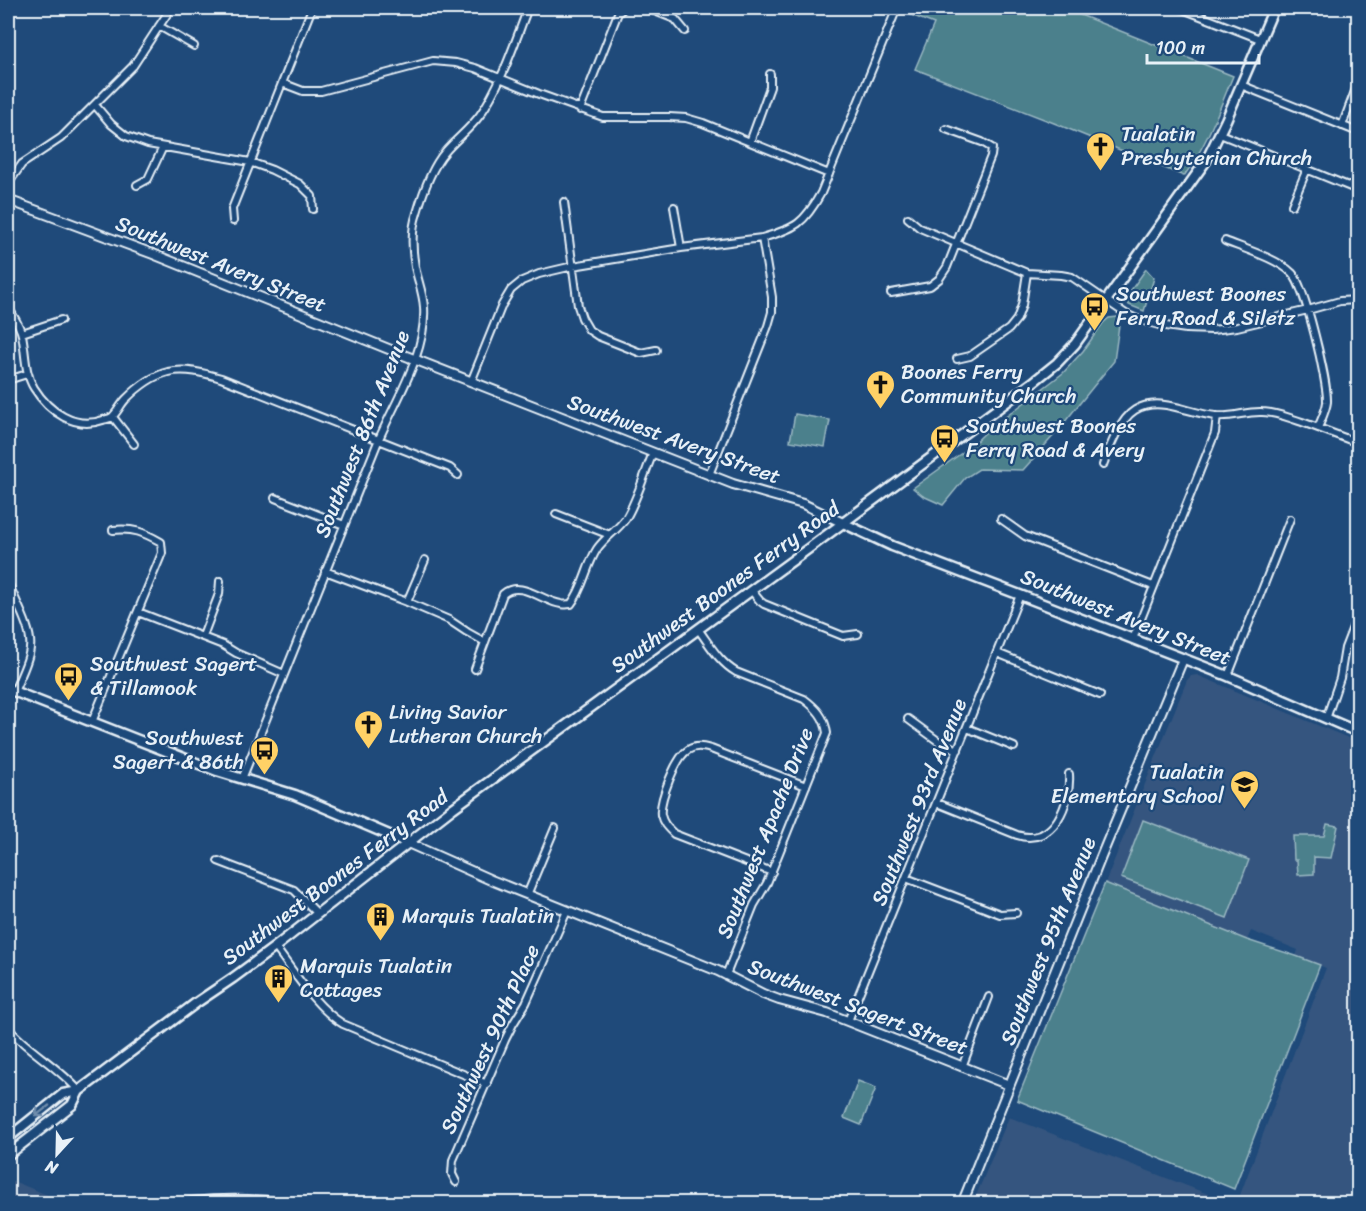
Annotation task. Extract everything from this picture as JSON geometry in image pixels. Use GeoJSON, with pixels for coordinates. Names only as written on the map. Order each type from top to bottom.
{"type":"FeatureCollection","features":[{"type":"Feature","properties":{"kind":"main road","name":"Southwest Boones Ferry Road"},"geometry":{"type":"LineString","coordinates":[[8,1138],[63,1094],[79,1091],[275,947],[462,802],[1057,363],[1075,344],[1206,161],[1220,134],[1274,8]]}},
{"type":"Feature","properties":{"kind":"main road","name":"Southwest Avery Street"},"geometry":{"type":"LineString","coordinates":[[843,523],[892,546],[1228,676],[1359,732]]}},
{"type":"Feature","properties":{"kind":"main road","name":"Southwest Sagert Street"},"geometry":{"type":"LineString","coordinates":[[11,691],[217,771],[296,795],[408,843]]}},
{"type":"Feature","properties":{"kind":"main road","name":"Southwest Boones Ferry Road"},"geometry":{"type":"LineString","coordinates":[[8,1155],[72,1105],[79,1091]]}},
{"type":"Feature","properties":{"kind":"street"},"geometry":{"type":"LineString","coordinates":[[8,184],[22,164],[61,138],[133,66],[171,8]]}},
{"type":"Feature","properties":{"kind":"street"},"geometry":{"type":"LineString","coordinates":[[233,221],[232,209],[312,8]]}},
{"type":"Feature","properties":{"kind":"street","name":"Southwest 86th Avenue"},"geometry":{"type":"LineString","coordinates":[[242,779],[379,439],[414,360],[421,336],[424,309],[413,251],[416,214],[435,166],[478,117],[490,99],[528,8]]}},
{"type":"Feature","properties":{"kind":"street"},"geometry":{"type":"LineString","coordinates":[[580,110],[618,13],[624,8]]}},
{"type":"Feature","properties":{"kind":"street"},"geometry":{"type":"LineString","coordinates":[[647,8],[675,19],[685,31]]}},
{"type":"Feature","properties":{"kind":"street"},"geometry":{"type":"LineString","coordinates":[[471,382],[502,305],[511,290],[538,274],[681,248],[762,238],[789,230],[801,222],[812,210],[821,193],[897,8]]}},
{"type":"Feature","properties":{"kind":"street"},"geometry":{"type":"LineString","coordinates":[[1180,8],[1260,39]]}},
{"type":"Feature","properties":{"kind":"street"},"geometry":{"type":"LineString","coordinates":[[159,26],[194,46]]}},
{"type":"Feature","properties":{"kind":"street"},"geometry":{"type":"LineString","coordinates":[[282,83],[303,91],[321,91],[433,61],[456,63],[475,68],[603,117],[686,118],[703,123],[829,174]]}},
{"type":"Feature","properties":{"kind":"street"},"geometry":{"type":"LineString","coordinates":[[750,142],[770,87],[770,74]]}},
{"type":"Feature","properties":{"kind":"street"},"geometry":{"type":"LineString","coordinates":[[1342,126],[1359,84]]}},
{"type":"Feature","properties":{"kind":"street"},"geometry":{"type":"LineString","coordinates":[[1241,85],[1359,132]]}},
{"type":"Feature","properties":{"kind":"street"},"geometry":{"type":"LineString","coordinates":[[95,105],[111,124],[126,136],[148,144],[250,162],[272,170],[300,184],[312,196],[313,209]]}},
{"type":"Feature","properties":{"kind":"street"},"geometry":{"type":"LineString","coordinates":[[891,293],[930,286],[939,279],[947,267],[991,156],[992,148],[982,142],[946,129]]}},
{"type":"Feature","properties":{"kind":"street"},"geometry":{"type":"LineString","coordinates":[[1220,134],[1359,190]]}},
{"type":"Feature","properties":{"kind":"street"},"geometry":{"type":"LineString","coordinates":[[137,185],[148,178],[163,147]]}},
{"type":"Feature","properties":{"kind":"street"},"geometry":{"type":"LineString","coordinates":[[1292,205],[1307,169]]}},
{"type":"Feature","properties":{"kind":"street","name":"Southwest Avery Street"},"geometry":{"type":"LineString","coordinates":[[8,200],[153,254],[414,360],[709,475],[745,488],[803,504],[843,523]]}},
{"type":"Feature","properties":{"kind":"street"},"geometry":{"type":"LineString","coordinates":[[564,202],[578,306],[582,318],[590,330],[598,336],[641,353],[656,350]]}},
{"type":"Feature","properties":{"kind":"street"},"geometry":{"type":"LineString","coordinates":[[674,207],[681,248]]}},
{"type":"Feature","properties":{"kind":"street"},"geometry":{"type":"LineString","coordinates":[[908,218],[920,228],[1028,273],[1072,277],[1126,314],[1160,325],[1212,330],[1237,327],[1340,301],[1359,300]]}},
{"type":"Feature","properties":{"kind":"street"},"geometry":{"type":"LineString","coordinates":[[709,475],[772,312],[772,297],[762,238]]}},
{"type":"Feature","properties":{"kind":"street"},"geometry":{"type":"LineString","coordinates":[[1226,241],[1282,264],[1294,274],[1308,310],[1327,391],[1327,405],[1318,428]]}},
{"type":"Feature","properties":{"kind":"street"},"geometry":{"type":"LineString","coordinates":[[957,358],[970,356],[1009,330],[1017,319],[1022,305],[1028,273]]}},
{"type":"Feature","properties":{"kind":"street"},"geometry":{"type":"LineString","coordinates":[[8,307],[22,333],[27,374],[34,388],[47,405],[62,416],[79,423],[95,423],[113,417],[125,400],[146,382],[166,372],[184,370],[221,378],[450,468],[458,475]]}},
{"type":"Feature","properties":{"kind":"street"},"geometry":{"type":"LineString","coordinates":[[22,333],[61,320]]}},
{"type":"Feature","properties":{"kind":"street"},"geometry":{"type":"LineString","coordinates":[[8,380],[27,374]]}},
{"type":"Feature","properties":{"kind":"street"},"geometry":{"type":"LineString","coordinates":[[1103,465],[1123,423],[1133,411],[1146,405],[1158,404],[1217,416],[1264,412],[1278,414],[1359,443]]}},
{"type":"Feature","properties":{"kind":"street"},"geometry":{"type":"LineString","coordinates":[[1133,639],[1215,433],[1217,416]]}},
{"type":"Feature","properties":{"kind":"street"},"geometry":{"type":"LineString","coordinates":[[113,417],[134,444]]}},
{"type":"Feature","properties":{"kind":"street"},"geometry":{"type":"LineString","coordinates":[[475,669],[503,594],[509,589],[518,588],[561,604],[571,604],[578,595],[598,547],[621,524],[630,509],[653,453]]}},
{"type":"Feature","properties":{"kind":"street"},"geometry":{"type":"LineString","coordinates":[[275,498],[344,525]]}},
{"type":"Feature","properties":{"kind":"street"},"geometry":{"type":"LineString","coordinates":[[556,514],[610,535]]}},
{"type":"Feature","properties":{"kind":"street"},"geometry":{"type":"LineString","coordinates":[[1001,519],[1025,536],[1153,586]]}},
{"type":"Feature","properties":{"kind":"street"},"geometry":{"type":"LineString","coordinates":[[1228,676],[1290,519]]}},
{"type":"Feature","properties":{"kind":"street"},"geometry":{"type":"LineString","coordinates":[[92,722],[162,553],[161,542],[147,534],[128,529],[113,530]]}},
{"type":"Feature","properties":{"kind":"street"},"geometry":{"type":"LineString","coordinates":[[407,602],[425,560]]}},
{"type":"Feature","properties":{"kind":"street"},"geometry":{"type":"LineString","coordinates":[[325,571],[449,620],[485,642]]}},
{"type":"Feature","properties":{"kind":"street"},"geometry":{"type":"LineString","coordinates":[[203,636],[219,594],[220,581]]}},
{"type":"Feature","properties":{"kind":"street"},"geometry":{"type":"LineString","coordinates":[[8,582],[30,639],[30,650],[11,691]]}},
{"type":"Feature","properties":{"kind":"street"},"geometry":{"type":"LineString","coordinates":[[752,590],[764,604],[843,636],[858,634]]}},
{"type":"Feature","properties":{"kind":"street","name":"Southwest 93rd Avenue"},"geometry":{"type":"LineString","coordinates":[[848,1022],[1020,595]]}},
{"type":"Feature","properties":{"kind":"street"},"geometry":{"type":"LineString","coordinates":[[138,612],[203,636],[249,660],[284,674]]}},
{"type":"Feature","properties":{"kind":"street"},"geometry":{"type":"LineString","coordinates":[[1326,718],[1340,678],[1345,648],[1359,614]]}},
{"type":"Feature","properties":{"kind":"street","name":"Southwest Apache Drive"},"geometry":{"type":"LineString","coordinates":[[698,629],[727,667],[804,699],[813,705],[822,715],[827,733],[772,872],[754,905],[726,975]]}},
{"type":"Feature","properties":{"kind":"street"},"geometry":{"type":"LineString","coordinates":[[1350,634],[1359,637]]}},
{"type":"Feature","properties":{"kind":"street"},"geometry":{"type":"LineString","coordinates":[[997,653],[1100,695]]}},
{"type":"Feature","properties":{"kind":"street","name":"Southwest 95th Avenue"},"geometry":{"type":"LineString","coordinates":[[962,1203],[1101,856],[1183,659]]}},
{"type":"Feature","properties":{"kind":"street"},"geometry":{"type":"LineString","coordinates":[[908,719],[938,741],[958,750]]}},
{"type":"Feature","properties":{"kind":"street"},"geometry":{"type":"LineString","coordinates":[[967,729],[1014,747]]}},
{"type":"Feature","properties":{"kind":"street"},"geometry":{"type":"LineString","coordinates":[[772,872],[674,834],[664,824],[661,814],[662,801],[679,759],[688,750],[700,746],[711,748],[807,786]]}},
{"type":"Feature","properties":{"kind":"street"},"geometry":{"type":"LineString","coordinates":[[937,803],[1017,835],[1031,837],[1047,832],[1060,817],[1069,793],[1069,774]]}},
{"type":"Feature","properties":{"kind":"street"},"geometry":{"type":"LineString","coordinates":[[527,894],[555,828]]}},
{"type":"Feature","properties":{"kind":"street","name":"Southwest Sagert Street"},"geometry":{"type":"LineString","coordinates":[[408,843],[726,975],[771,998],[816,1010],[1009,1085]]}},
{"type":"Feature","properties":{"kind":"street"},"geometry":{"type":"LineString","coordinates":[[218,861],[294,891],[318,914]]}},
{"type":"Feature","properties":{"kind":"street"},"geometry":{"type":"LineString","coordinates":[[906,878],[1000,914],[1016,913]]}},
{"type":"Feature","properties":{"kind":"street","name":"Southwest 90th Place"},"geometry":{"type":"LineString","coordinates":[[456,1182],[452,1174],[453,1160],[505,1040],[526,1003],[567,910]]}},
{"type":"Feature","properties":{"kind":"street"},"geometry":{"type":"LineString","coordinates":[[275,947],[303,984],[335,1020],[487,1084]]}},
{"type":"Feature","properties":{"kind":"street"},"geometry":{"type":"LineString","coordinates":[[962,1067],[989,997]]}},
{"type":"Feature","properties":{"kind":"street"},"geometry":{"type":"LineString","coordinates":[[8,1028],[35,1054],[63,1073],[79,1091]]}},
{"type":"Feature","properties":{"kind":"shaded area","name":"Tualatin Elementary School"},"geometry":{"type":"Polygon","coordinates":[[[1197,675],[1358,742],[1358,1203],[1237,1203],[1326,968],[1296,956],[1298,950],[1251,931],[1247,940],[1105,883],[1187,680],[1197,675]]]}},
{"type":"Feature","properties":{"kind":"shaded area"},"geometry":{"type":"Polygon","coordinates":[[[1009,1117],[1231,1203],[973,1203],[1009,1117]]]}},
{"type":"Feature","properties":{"kind":"shaded area"},"geometry":{"type":"Polygon","coordinates":[[[8,1179],[67,1203],[8,1203],[8,1179]]]}},
{"type":"Feature","properties":{"kind":"green space"},"geometry":{"type":"Polygon","coordinates":[[[902,8],[921,8],[937,14],[940,8],[1063,8],[1233,76],[1206,140],[1184,176],[915,69],[934,24],[901,11],[902,8]]]}},
{"type":"Feature","properties":{"kind":"green space"},"geometry":{"type":"Polygon","coordinates":[[[1146,269],[1154,278],[1144,311],[1129,305],[1126,297],[1146,269]]]}},
{"type":"Feature","properties":{"kind":"green space"},"geometry":{"type":"Polygon","coordinates":[[[1109,318],[1120,318],[1114,361],[1023,470],[979,469],[965,478],[943,505],[923,496],[913,488],[970,447],[1063,373],[1083,351],[1103,323],[1109,318]]]}},
{"type":"Feature","properties":{"kind":"green space"},"geometry":{"type":"Polygon","coordinates":[[[795,414],[830,420],[825,447],[790,441],[795,414]]]}},
{"type":"Feature","properties":{"kind":"green space"},"geometry":{"type":"Polygon","coordinates":[[[1143,820],[1249,860],[1227,918],[1121,878],[1143,820]]]}},
{"type":"Feature","properties":{"kind":"green space"},"geometry":{"type":"Polygon","coordinates":[[[1327,824],[1338,826],[1331,858],[1314,857],[1314,874],[1298,875],[1297,860],[1294,860],[1293,836],[1324,836],[1327,824]]]}},
{"type":"Feature","properties":{"kind":"green space"},"geometry":{"type":"Polygon","coordinates":[[[1105,883],[1247,940],[1320,965],[1234,1189],[1017,1100],[1105,883]]]}},
{"type":"Feature","properties":{"kind":"green space"},"geometry":{"type":"Polygon","coordinates":[[[858,1081],[876,1088],[861,1125],[844,1118],[858,1081]]]}},
{"type":"Feature","properties":{"kind":"railway"},"geometry":{"type":"LineString","coordinates":[[149,1204],[214,1195],[258,1195],[323,1204]]}},
{"type":"Feature","properties":{"kind":"place","name":"Tualatin Presbyterian Church"},"geometry":{"type":"Point","coordinates":[1100,172]}},
{"type":"Feature","properties":{"kind":"place","name":"Southwest Boones Ferry Road & Siletz"},"geometry":{"type":"Point","coordinates":[1095,332]}},
{"type":"Feature","properties":{"kind":"place","name":"Boones Ferry Community Church"},"geometry":{"type":"Point","coordinates":[880,410]}},
{"type":"Feature","properties":{"kind":"place","name":"Southwest Boones Ferry Road & Avery"},"geometry":{"type":"Point","coordinates":[945,464]}},
{"type":"Feature","properties":{"kind":"place","name":"Southwest Sagert & Tillamook"},"geometry":{"type":"Point","coordinates":[69,702]}},
{"type":"Feature","properties":{"kind":"place","name":"Living Savior Lutheran Church"},"geometry":{"type":"Point","coordinates":[368,750]}},
{"type":"Feature","properties":{"kind":"place","name":"Southwest Sagert & 86th"},"geometry":{"type":"Point","coordinates":[265,776]}},
{"type":"Feature","properties":{"kind":"place","name":"Tualatin Elementary School"},"geometry":{"type":"Point","coordinates":[1245,810]}},
{"type":"Feature","properties":{"kind":"place","name":"Marquis Tualatin"},"geometry":{"type":"Point","coordinates":[381,942]}},
{"type":"Feature","properties":{"kind":"place","name":"Marquis Tualatin Cottages"},"geometry":{"type":"Point","coordinates":[279,1004]}}]}
